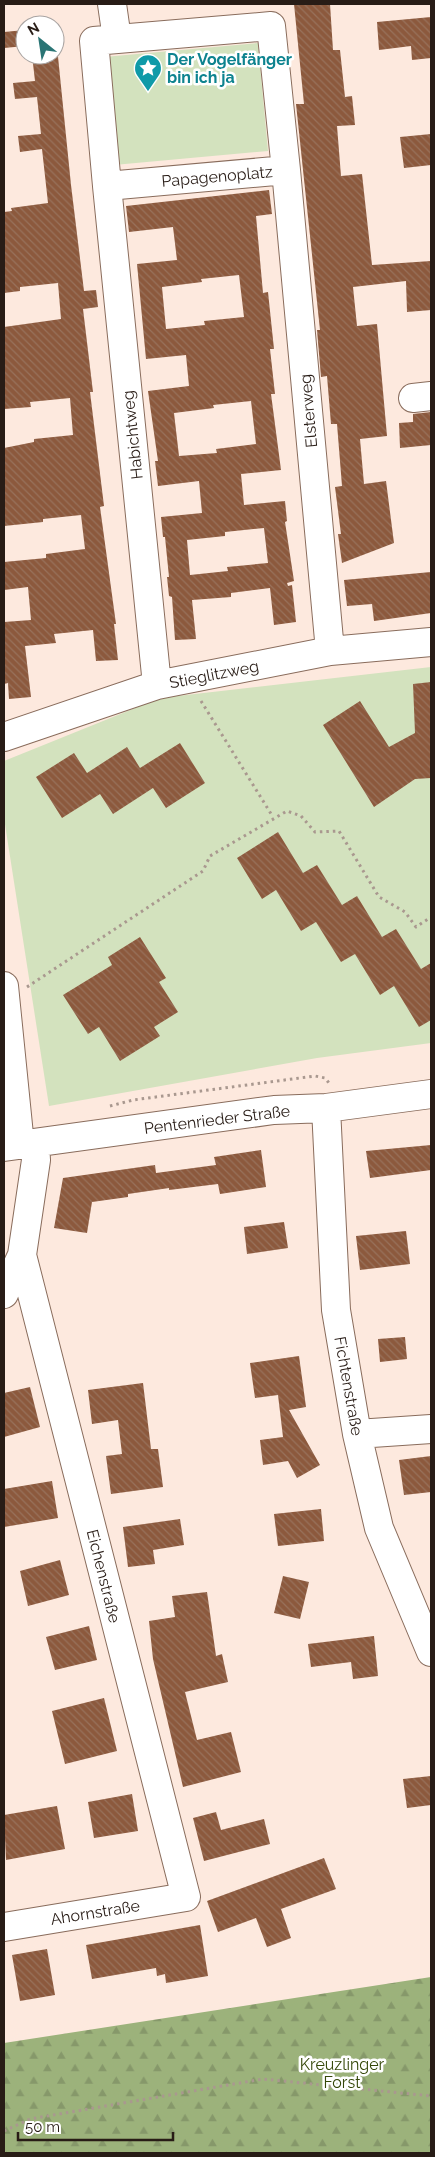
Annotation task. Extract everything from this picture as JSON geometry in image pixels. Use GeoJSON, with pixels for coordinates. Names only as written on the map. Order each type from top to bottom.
{"type":"FeatureCollection","features":[{"type":"Feature","properties":{"kind":"street"},"geometry":{"type":"LineString","coordinates":[[112,4],[117,40]]}},
{"type":"Feature","properties":{"kind":"street","name":"Papagenoplatz"},"geometry":{"type":"LineString","coordinates":[[271,26],[286,170],[107,186],[94,41],[117,40],[271,26]]}},
{"type":"Feature","properties":{"kind":"street","name":"Elsterweg"},"geometry":{"type":"LineString","coordinates":[[286,170],[330,652]]}},
{"type":"Feature","properties":{"kind":"street","name":"Habichtweg"},"geometry":{"type":"LineString","coordinates":[[107,186],[157,685]]}},
{"type":"Feature","properties":{"kind":"street","name":"Stieglitzweg"},"geometry":{"type":"LineString","coordinates":[[4,737],[157,685],[330,652],[431,642]]}},
{"type":"Feature","properties":{"kind":"street"},"geometry":{"type":"LineString","coordinates":[[4,989],[20,1146],[36,1160],[22,1256],[4,1294]]}},
{"type":"Feature","properties":{"kind":"street","name":"Pentenrieder Straße"},"geometry":{"type":"LineString","coordinates":[[20,1146],[274,1110],[326,1108],[431,1094]]}},
{"type":"Feature","properties":{"kind":"street","name":"Fichtenstraße"},"geometry":{"type":"LineString","coordinates":[[326,1108],[336,1310],[357,1434],[380,1528],[431,1652]]}},
{"type":"Feature","properties":{"kind":"street","name":"Eichenstraße"},"geometry":{"type":"LineString","coordinates":[[22,1256],[186,1897]]}},
{"type":"Feature","properties":{"kind":"street"},"geometry":{"type":"LineString","coordinates":[[357,1434],[431,1429]]}},
{"type":"Feature","properties":{"kind":"street","name":"Ahornstraße"},"geometry":{"type":"LineString","coordinates":[[4,1928],[186,1897]]}},
{"type":"Feature","properties":{"kind":"path"},"geometry":{"type":"LineString","coordinates":[[187,679],[273,818]]}},
{"type":"Feature","properties":{"kind":"path"},"geometry":{"type":"LineString","coordinates":[[4,989],[29,986],[203,871],[210,856],[288,811],[301,816],[315,832],[339,831],[379,897],[405,912],[416,927],[431,918]]}},
{"type":"Feature","properties":{"kind":"path"},"geometry":{"type":"LineString","coordinates":[[4,2131],[30,2119],[263,2078],[431,2096]]}},
{"type":"Feature","properties":{"kind":"green space"},"geometry":{"type":"Polygon","coordinates":[[[258,43],[268,151],[114,165],[104,57],[258,43]]]}},
{"type":"Feature","properties":{"kind":"green space"},"geometry":{"type":"Polygon","coordinates":[[[431,667],[431,1043],[317,1058],[49,1106],[4,818],[4,761],[160,698],[431,667]]]}},
{"type":"Feature","properties":{"kind":"green space","name":"Kreuzlinger Forst"},"geometry":{"type":"Polygon","coordinates":[[[431,1977],[431,2153],[4,2153],[4,2043],[431,1977]]]}},
{"type":"Feature","properties":{"kind":"building"},"geometry":{"type":"Polygon","coordinates":[[[294,4],[330,4],[333,50],[340,50],[345,97],[352,96],[355,125],[337,126],[341,176],[362,174],[372,265],[431,261],[431,310],[407,312],[406,281],[353,287],[357,326],[377,324],[387,436],[360,439],[364,484],[386,481],[394,543],[342,563],[338,534],[341,534],[335,487],[342,486],[337,424],[331,424],[327,376],[321,377],[317,330],[320,330],[296,104],[304,104],[294,4]]]}},
{"type":"Feature","properties":{"kind":"building"},"geometry":{"type":"Polygon","coordinates":[[[431,17],[431,58],[412,60],[411,46],[379,50],[377,22],[431,17]]]}},
{"type":"Feature","properties":{"kind":"building"},"geometry":{"type":"Polygon","coordinates":[[[15,31],[15,47],[4,48],[4,32],[15,31]]]}},
{"type":"Feature","properties":{"kind":"building"},"geometry":{"type":"Polygon","coordinates":[[[33,65],[59,65],[84,291],[96,290],[98,307],[83,309],[93,392],[90,392],[104,506],[100,507],[116,624],[114,624],[118,660],[96,661],[93,630],[54,634],[56,643],[25,646],[31,697],[9,699],[8,683],[4,684],[4,622],[31,620],[28,587],[4,590],[4,562],[46,558],[46,554],[85,549],[81,515],[43,519],[43,522],[4,526],[4,448],[34,442],[34,439],[73,435],[70,398],[30,402],[31,407],[4,409],[4,327],[61,319],[58,283],[20,287],[20,291],[4,293],[4,212],[12,211],[11,208],[48,203],[42,149],[20,152],[18,136],[41,134],[37,97],[15,99],[13,83],[35,81],[33,65]]]}},
{"type":"Feature","properties":{"kind":"building"},"geometry":{"type":"Polygon","coordinates":[[[431,134],[431,165],[404,168],[400,137],[431,134]]]}},
{"type":"Feature","properties":{"kind":"building"},"geometry":{"type":"Polygon","coordinates":[[[269,190],[272,214],[256,216],[263,293],[268,292],[274,349],[270,349],[275,394],[271,394],[281,470],[241,474],[244,505],[285,501],[287,521],[285,522],[294,581],[287,583],[288,586],[292,585],[296,622],[274,625],[270,588],[231,593],[231,597],[192,600],[196,639],[175,640],[172,597],[169,596],[165,537],[163,537],[161,517],[202,513],[199,481],[158,486],[155,461],[158,461],[148,391],[189,386],[186,355],[146,359],[137,264],[177,260],[173,227],[129,232],[126,206],[269,190]],[[239,275],[201,279],[202,282],[162,287],[166,329],[205,325],[204,321],[244,317],[239,275]],[[251,401],[213,405],[214,408],[174,413],[179,456],[217,453],[216,449],[256,444],[251,401]],[[264,528],[225,532],[225,536],[187,540],[190,575],[228,571],[227,567],[268,563],[264,528]]]}},
{"type":"Feature","properties":{"kind":"building"},"geometry":{"type":"Polygon","coordinates":[[[431,412],[431,445],[400,448],[399,423],[413,422],[413,414],[431,412]]]}},
{"type":"Feature","properties":{"kind":"building"},"geometry":{"type":"Polygon","coordinates":[[[431,572],[431,613],[374,621],[372,604],[347,606],[344,580],[431,572]]]}},
{"type":"Feature","properties":{"kind":"building"},"geometry":{"type":"Polygon","coordinates":[[[431,682],[431,778],[415,779],[374,807],[323,725],[360,701],[389,747],[415,733],[413,684],[431,682]]]}},
{"type":"Feature","properties":{"kind":"building"},"geometry":{"type":"Polygon","coordinates":[[[180,743],[205,783],[166,808],[153,788],[113,814],[100,794],[62,818],[36,777],[74,753],[87,773],[127,747],[140,768],[180,743]]]}},
{"type":"Feature","properties":{"kind":"building"},"geometry":{"type":"Polygon","coordinates":[[[278,832],[303,873],[317,865],[342,905],[357,896],[382,937],[396,929],[421,969],[431,963],[431,1020],[419,1027],[394,986],[380,995],[355,954],[341,962],[316,922],[301,931],[276,890],[262,899],[237,858],[278,832]]]}},
{"type":"Feature","properties":{"kind":"building"},"geometry":{"type":"Polygon","coordinates":[[[140,937],[166,978],[159,982],[178,1012],[154,1027],[160,1036],[120,1061],[99,1027],[88,1034],[63,995],[112,965],[108,957],[140,937]]]}},
{"type":"Feature","properties":{"kind":"building"},"geometry":{"type":"Polygon","coordinates":[[[431,1145],[431,1170],[370,1178],[366,1151],[431,1145]]]}},
{"type":"Feature","properties":{"kind":"building"},"geometry":{"type":"Polygon","coordinates":[[[261,1150],[266,1187],[220,1194],[218,1184],[128,1194],[128,1197],[92,1202],[87,1233],[54,1228],[63,1178],[155,1165],[156,1173],[216,1165],[214,1157],[261,1150]]]}},
{"type":"Feature","properties":{"kind":"building"},"geometry":{"type":"Polygon","coordinates":[[[284,1222],[288,1248],[247,1254],[244,1227],[284,1222]]]}},
{"type":"Feature","properties":{"kind":"building"},"geometry":{"type":"Polygon","coordinates":[[[406,1231],[410,1264],[360,1270],[356,1236],[406,1231]]]}},
{"type":"Feature","properties":{"kind":"building"},"geometry":{"type":"Polygon","coordinates":[[[405,1337],[407,1359],[380,1362],[378,1339],[405,1337]]]}},
{"type":"Feature","properties":{"kind":"building"},"geometry":{"type":"Polygon","coordinates":[[[299,1356],[306,1407],[289,1410],[320,1465],[297,1478],[288,1461],[263,1465],[260,1440],[283,1437],[278,1395],[255,1398],[250,1363],[299,1356]]]}},
{"type":"Feature","properties":{"kind":"building"},"geometry":{"type":"Polygon","coordinates":[[[143,1383],[151,1449],[158,1449],[163,1487],[111,1494],[106,1456],[122,1454],[118,1420],[92,1424],[88,1390],[143,1383]]]}},
{"type":"Feature","properties":{"kind":"building"},"geometry":{"type":"Polygon","coordinates":[[[30,1387],[40,1427],[4,1437],[4,1393],[30,1387]]]}},
{"type":"Feature","properties":{"kind":"building"},"geometry":{"type":"Polygon","coordinates":[[[431,1456],[431,1492],[404,1495],[399,1460],[431,1456]]]}},
{"type":"Feature","properties":{"kind":"building"},"geometry":{"type":"Polygon","coordinates":[[[52,1481],[58,1518],[4,1527],[4,1489],[52,1481]]]}},
{"type":"Feature","properties":{"kind":"building"},"geometry":{"type":"Polygon","coordinates":[[[321,1509],[324,1541],[278,1546],[274,1514],[321,1509]]]}},
{"type":"Feature","properties":{"kind":"building"},"geometry":{"type":"Polygon","coordinates":[[[180,1519],[184,1545],[153,1550],[155,1564],[128,1567],[123,1527],[180,1519]]]}},
{"type":"Feature","properties":{"kind":"building"},"geometry":{"type":"Polygon","coordinates":[[[60,1560],[69,1595],[28,1606],[20,1571],[60,1560]]]}},
{"type":"Feature","properties":{"kind":"building"},"geometry":{"type":"Polygon","coordinates":[[[283,1576],[309,1582],[300,1619],[274,1613],[283,1576]]]}},
{"type":"Feature","properties":{"kind":"building"},"geometry":{"type":"Polygon","coordinates":[[[207,1592],[216,1656],[222,1654],[228,1682],[185,1692],[197,1740],[231,1732],[241,1772],[183,1787],[153,1659],[149,1621],[175,1617],[172,1596],[207,1592]]]}},
{"type":"Feature","properties":{"kind":"building"},"geometry":{"type":"Polygon","coordinates":[[[89,1626],[97,1660],[55,1670],[46,1637],[89,1626]]]}},
{"type":"Feature","properties":{"kind":"building"},"geometry":{"type":"Polygon","coordinates":[[[374,1636],[378,1676],[353,1679],[351,1662],[311,1667],[308,1644],[374,1636]]]}},
{"type":"Feature","properties":{"kind":"building"},"geometry":{"type":"Polygon","coordinates":[[[104,1698],[117,1751],[65,1764],[52,1711],[104,1698]]]}},
{"type":"Feature","properties":{"kind":"building"},"geometry":{"type":"Polygon","coordinates":[[[431,1776],[431,1805],[407,1808],[403,1779],[431,1776]]]}},
{"type":"Feature","properties":{"kind":"building"},"geometry":{"type":"Polygon","coordinates":[[[132,1794],[138,1831],[94,1838],[88,1802],[132,1794]]]}},
{"type":"Feature","properties":{"kind":"building"},"geometry":{"type":"Polygon","coordinates":[[[57,1806],[65,1849],[6,1860],[4,1815],[57,1806]]]}},
{"type":"Feature","properties":{"kind":"building"},"geometry":{"type":"Polygon","coordinates":[[[216,1812],[221,1830],[264,1819],[270,1844],[204,1861],[193,1818],[216,1812]]]}},
{"type":"Feature","properties":{"kind":"building"},"geometry":{"type":"Polygon","coordinates":[[[324,1858],[336,1889],[281,1909],[291,1938],[267,1947],[256,1918],[218,1932],[207,1901],[324,1858]]]}},
{"type":"Feature","properties":{"kind":"building"},"geometry":{"type":"Polygon","coordinates":[[[200,1925],[208,1976],[166,1983],[165,1974],[157,1976],[156,1968],[92,1979],[86,1945],[200,1925]]]}},
{"type":"Feature","properties":{"kind":"building"},"geometry":{"type":"Polygon","coordinates":[[[47,1949],[55,1995],[20,2001],[12,1955],[47,1949]]]}},
{"type":"Feature","properties":{"kind":"place","name":"Der Vogelfänger bin ich ja"},"geometry":{"type":"Point","coordinates":[148,92]}}]}
